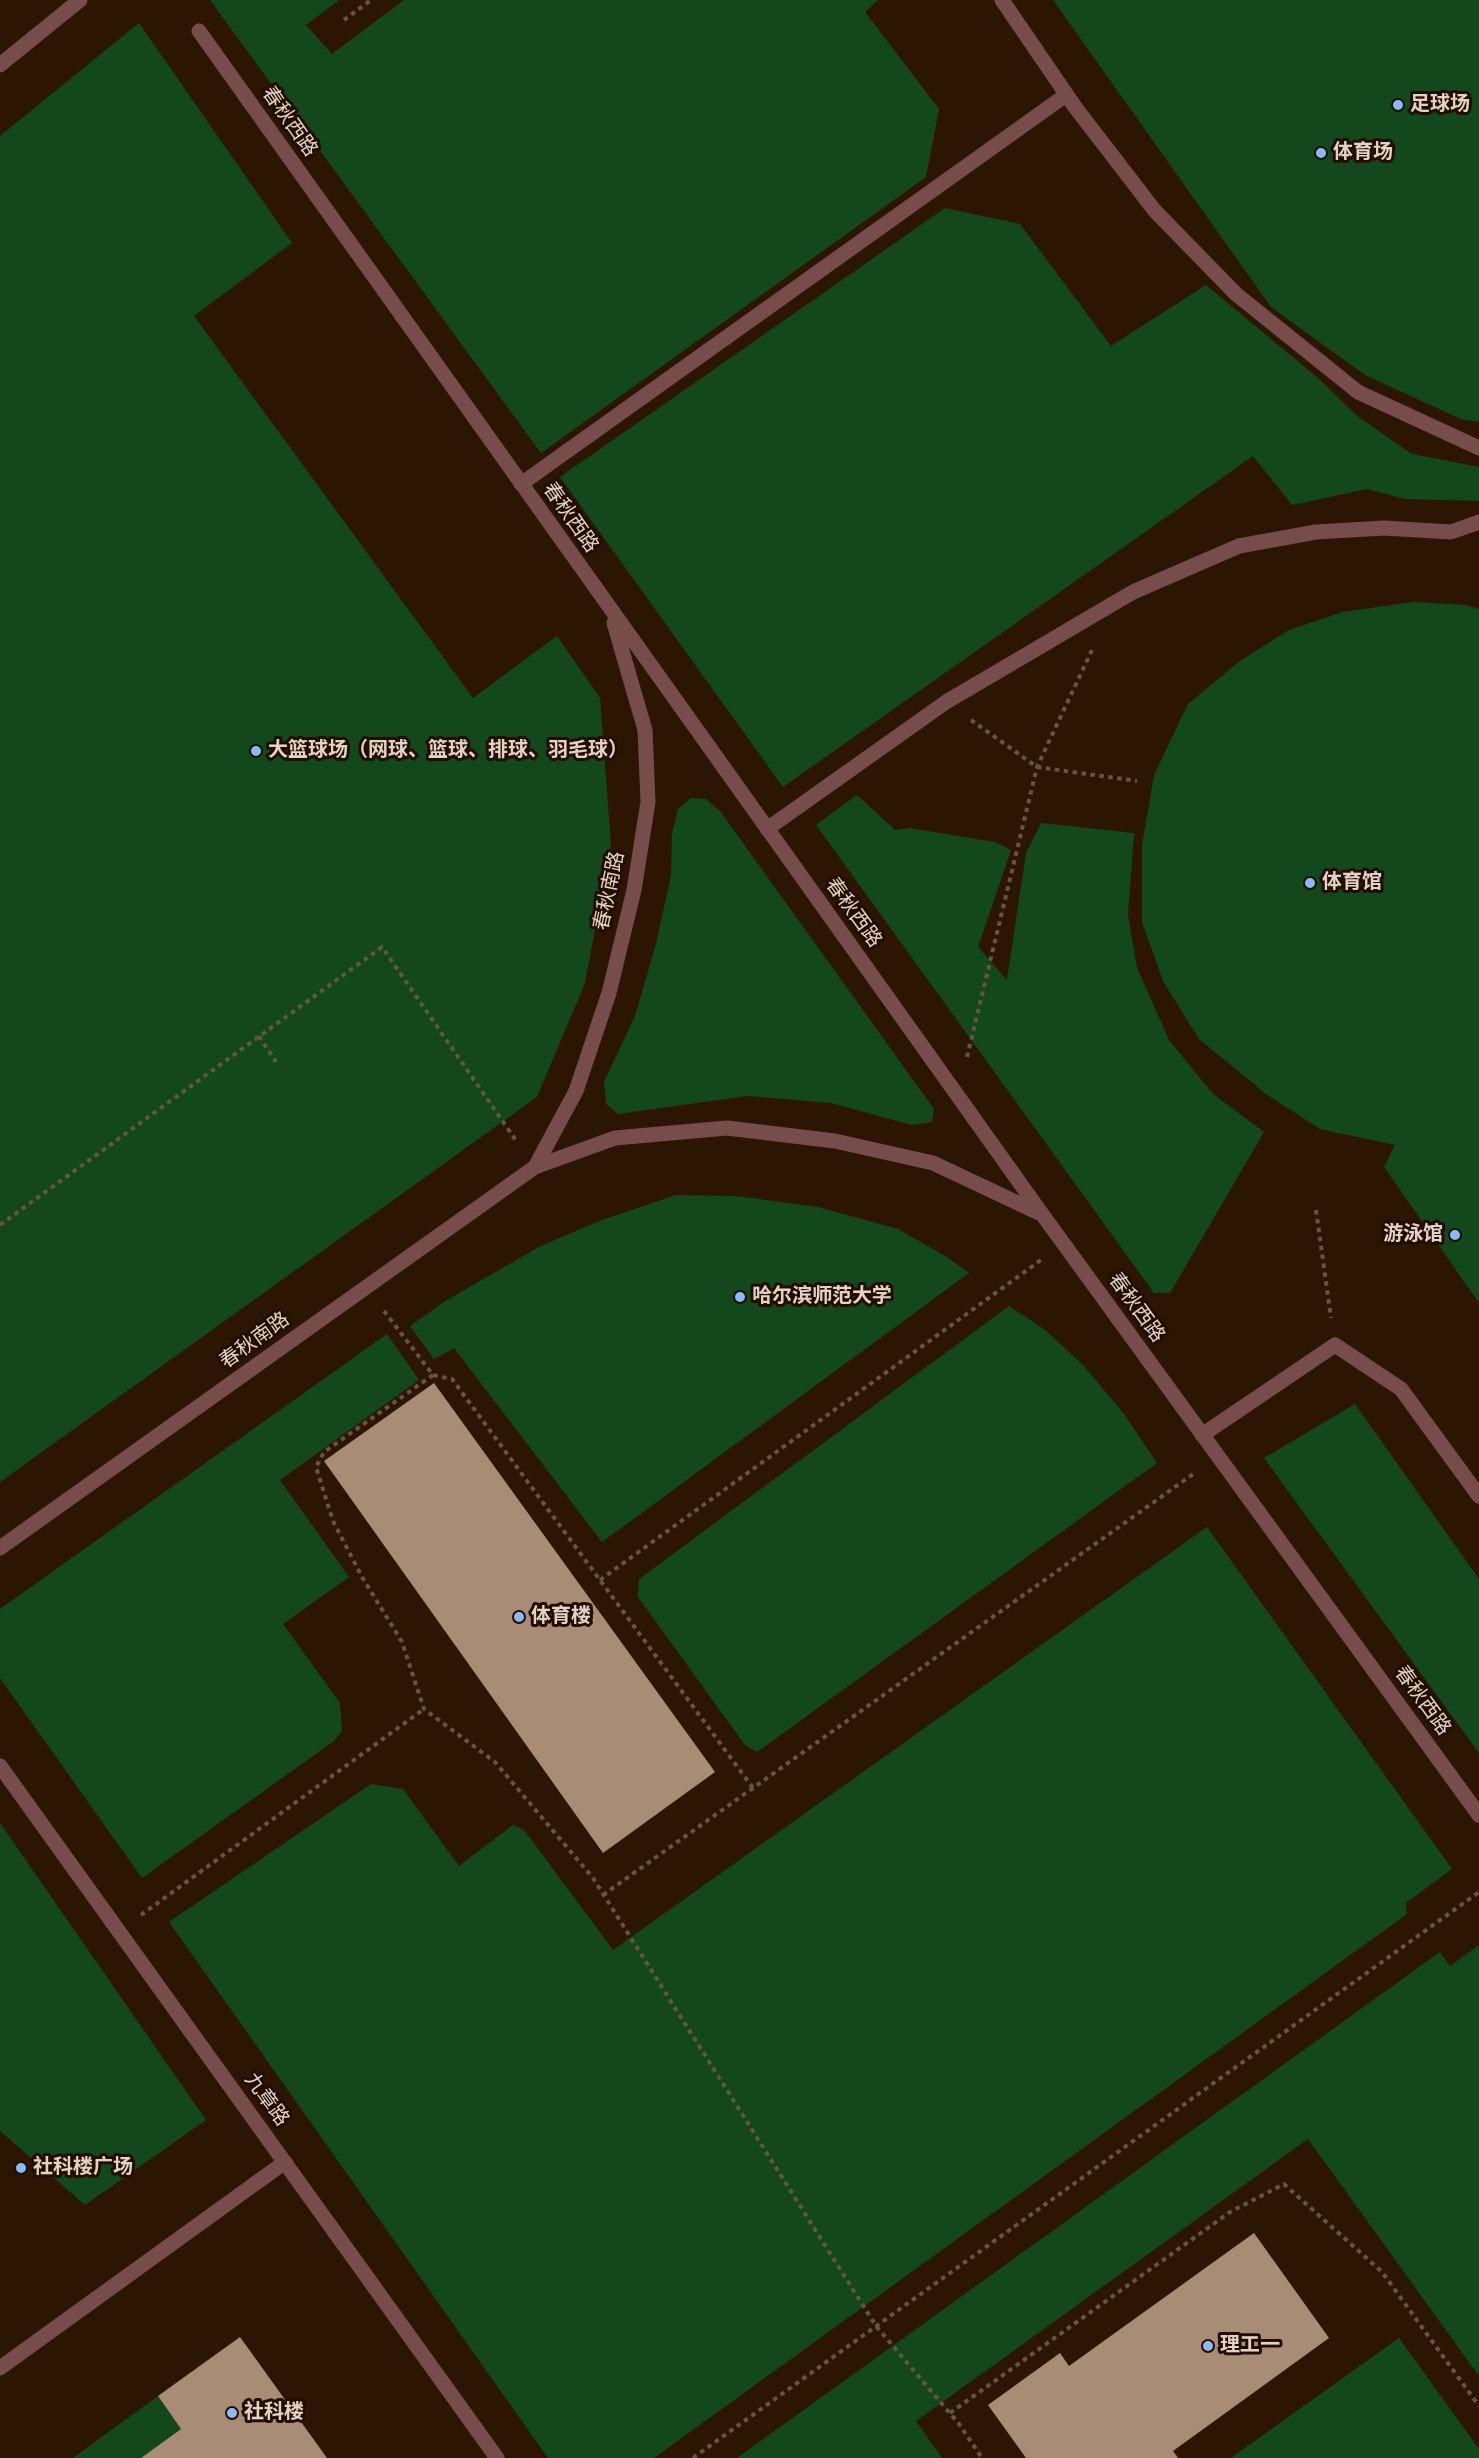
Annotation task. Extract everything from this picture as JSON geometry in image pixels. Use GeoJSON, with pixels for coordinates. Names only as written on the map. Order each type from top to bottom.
{"type":"FeatureCollection","features":[{"type":"Feature","properties":{"kind":"street"},"geometry":{"type":"LineString","coordinates":[[0,65],[80,0]]}},
{"type":"Feature","properties":{"kind":"street"},"geometry":{"type":"LineString","coordinates":[[1002,0],[1066,95],[1155,211],[1236,294],[1358,392],[1479,448]]}},
{"type":"Feature","properties":{"kind":"street","name":"春秋西路"},"geometry":{"type":"LineString","coordinates":[[199,31],[1042,1214],[1479,1815]]}},
{"type":"Feature","properties":{"kind":"street"},"geometry":{"type":"LineString","coordinates":[[521,484],[1066,95]]}},
{"type":"Feature","properties":{"kind":"street"},"geometry":{"type":"LineString","coordinates":[[767,829],[946,702],[1133,592],[1239,546],[1316,532],[1384,528],[1451,532],[1479,522]]}},
{"type":"Feature","properties":{"kind":"street","name":"春秋南路"},"geometry":{"type":"LineString","coordinates":[[535,1167],[576,1091],[609,993],[634,890],[648,802],[645,730],[611,612]]}},
{"type":"Feature","properties":{"kind":"street","name":"春秋南路"},"geometry":{"type":"LineString","coordinates":[[0,1548],[535,1167],[615,1137],[727,1128],[835,1141],[933,1163],[1042,1214]]}},
{"type":"Feature","properties":{"kind":"street"},"geometry":{"type":"LineString","coordinates":[[1202,1435],[1335,1346],[1401,1389],[1479,1496]]}},
{"type":"Feature","properties":{"kind":"street","name":"九章路"},"geometry":{"type":"LineString","coordinates":[[0,1766],[497,2458]]}},
{"type":"Feature","properties":{"kind":"street"},"geometry":{"type":"LineString","coordinates":[[0,2368],[285,2162]]}},
{"type":"Feature","properties":{"kind":"path"},"geometry":{"type":"LineString","coordinates":[[344,20],[371,0]]}},
{"type":"Feature","properties":{"kind":"path"},"geometry":{"type":"LineString","coordinates":[[958,1096],[1037,767],[1093,648]]}},
{"type":"Feature","properties":{"kind":"path"},"geometry":{"type":"LineString","coordinates":[[946,702],[1037,767],[1137,781]]}},
{"type":"Feature","properties":{"kind":"path"},"geometry":{"type":"LineString","coordinates":[[0,1225],[382,947],[535,1167]]}},
{"type":"Feature","properties":{"kind":"path"},"geometry":{"type":"LineString","coordinates":[[259,1036],[276,1062]]}},
{"type":"Feature","properties":{"kind":"path"},"geometry":{"type":"LineString","coordinates":[[1316,1210],[1335,1346]]}},
{"type":"Feature","properties":{"kind":"path"},"geometry":{"type":"LineString","coordinates":[[600,1580],[1064,1244]]}},
{"type":"Feature","properties":{"kind":"path"},"geometry":{"type":"LineString","coordinates":[[366,1287],[433,1375],[452,1379],[753,1788]]}},
{"type":"Feature","properties":{"kind":"path"},"geometry":{"type":"LineString","coordinates":[[433,1375],[324,1452],[316,1467],[333,1521],[362,1577],[402,1642],[424,1709],[495,1762],[593,1878],[876,2326],[950,2413],[982,2458]]}},
{"type":"Feature","properties":{"kind":"path"},"geometry":{"type":"LineString","coordinates":[[603,1895],[1218,1456]]}},
{"type":"Feature","properties":{"kind":"path"},"geometry":{"type":"LineString","coordinates":[[118,1931],[424,1709]]}},
{"type":"Feature","properties":{"kind":"path"},"geometry":{"type":"LineString","coordinates":[[693,2458],[1479,1892]]}},
{"type":"Feature","properties":{"kind":"path"},"geometry":{"type":"LineString","coordinates":[[950,2413],[1230,2212],[1284,2184],[1382,2272],[1479,2406]]}},
{"type":"Feature","properties":{"kind":"green space"},"geometry":{"type":"Polygon","coordinates":[[[210,0],[339,0],[306,25],[332,54],[404,0],[878,0],[865,12],[939,109],[926,177],[541,453],[210,0]]]}},
{"type":"Feature","properties":{"kind":"green space","name":"体育场"},"geometry":{"type":"Polygon","coordinates":[[[1053,0],[1479,0],[1479,422],[1461,419],[1365,375],[1271,307],[1053,0]]]}},
{"type":"Feature","properties":{"kind":"green space"},"geometry":{"type":"Polygon","coordinates":[[[139,23],[292,243],[194,316],[473,698],[557,636],[600,698],[611,844],[585,983],[537,1097],[0,1482],[0,136],[139,23]]]}},
{"type":"Feature","properties":{"kind":"green space"},"geometry":{"type":"Polygon","coordinates":[[[945,208],[1020,224],[1111,346],[1206,285],[1318,378],[1357,416],[1412,454],[1479,467],[1479,501],[1405,499],[1367,489],[1292,505],[1253,456],[783,787],[560,477],[945,208]]]}},
{"type":"Feature","properties":{"kind":"green space","name":"体育馆"},"geometry":{"type":"Polygon","coordinates":[[[1413,602],[1466,605],[1479,609],[1479,1303],[1384,1167],[1395,1145],[1320,1129],[1266,1094],[1199,1039],[1163,981],[1142,922],[1142,845],[1154,775],[1188,704],[1240,661],[1289,630],[1343,612],[1413,602]]]}},
{"type":"Feature","properties":{"kind":"green space"},"geometry":{"type":"Polygon","coordinates":[[[857,795],[895,830],[909,828],[995,842],[1011,850],[978,947],[1007,980],[1026,853],[1041,823],[1134,833],[1128,915],[1137,968],[1169,1040],[1213,1094],[1264,1132],[1170,1293],[1154,1293],[816,825],[857,795]]]}},
{"type":"Feature","properties":{"kind":"green space"},"geometry":{"type":"Polygon","coordinates":[[[691,798],[706,799],[720,811],[934,1109],[932,1122],[912,1125],[831,1103],[748,1096],[618,1114],[606,1104],[604,1082],[635,1016],[656,944],[671,875],[672,834],[678,809],[691,798]]]}},
{"type":"Feature","properties":{"kind":"green space"},"geometry":{"type":"Polygon","coordinates":[[[676,1195],[736,1196],[818,1207],[898,1229],[947,1257],[969,1273],[602,1542],[454,1348],[434,1359],[410,1326],[447,1300],[539,1247],[599,1221],[676,1195]]]}},
{"type":"Feature","properties":{"kind":"green space"},"geometry":{"type":"Polygon","coordinates":[[[1009,1306],[1044,1329],[1084,1366],[1124,1414],[1157,1463],[757,1752],[745,1745],[638,1597],[639,1579],[1009,1306]]]}},
{"type":"Feature","properties":{"kind":"green space"},"geometry":{"type":"Polygon","coordinates":[[[387,1334],[419,1380],[280,1480],[349,1577],[283,1624],[340,1703],[342,1731],[334,1741],[142,1878],[0,1678],[0,1609],[387,1334]]]}},
{"type":"Feature","properties":{"kind":"green space"},"geometry":{"type":"Polygon","coordinates":[[[1355,1404],[1479,1579],[1479,1753],[1264,1458],[1355,1404]]]}},
{"type":"Feature","properties":{"kind":"green space"},"geometry":{"type":"Polygon","coordinates":[[[1207,1527],[1452,1869],[1406,1903],[1407,1914],[654,2458],[548,2458],[169,1922],[371,1784],[403,1789],[459,1866],[513,1825],[525,1831],[613,1950],[1207,1527]]]}},
{"type":"Feature","properties":{"kind":"green space"},"geometry":{"type":"Polygon","coordinates":[[[0,1823],[206,2120],[85,2205],[0,2131],[0,1823]]]}},
{"type":"Feature","properties":{"kind":"green space"},"geometry":{"type":"Polygon","coordinates":[[[1479,1945],[1479,2376],[1308,2139],[916,2421],[942,2458],[737,2458],[1440,1952],[1450,1966],[1479,1945]]]}},
{"type":"Feature","properties":{"kind":"green space"},"geometry":{"type":"Polygon","coordinates":[[[1399,2338],[1479,2449],[1479,2458],[1231,2458],[1399,2338]]]}},
{"type":"Feature","properties":{"kind":"green space"},"geometry":{"type":"Polygon","coordinates":[[[158,2396],[181,2429],[141,2458],[73,2458],[158,2396]]]}},
{"type":"Feature","properties":{"kind":"building","name":"体育楼"},"geometry":{"type":"Polygon","coordinates":[[[434,1383],[715,1772],[603,1853],[324,1461],[434,1383]]]}},
{"type":"Feature","properties":{"kind":"building","name":"理工一"},"geometry":{"type":"Polygon","coordinates":[[[1254,2233],[1329,2338],[1173,2451],[1178,2458],[1026,2458],[988,2405],[1060,2353],[1069,2366],[1254,2233]]]}},
{"type":"Feature","properties":{"kind":"building","name":"社科楼"},"geometry":{"type":"Polygon","coordinates":[[[240,2337],[327,2458],[141,2458],[181,2429],[158,2396],[240,2337]]]}},
{"type":"Feature","properties":{"kind":"place","name":"足球场"},"geometry":{"type":"Point","coordinates":[1398,105]}},
{"type":"Feature","properties":{"kind":"place","name":"体育场"},"geometry":{"type":"Point","coordinates":[1321,153]}},
{"type":"Feature","properties":{"kind":"place","name":"大篮球场（网球、篮球、排球、羽毛球）"},"geometry":{"type":"Point","coordinates":[256,751]}},
{"type":"Feature","properties":{"kind":"place","name":"体育馆"},"geometry":{"type":"Point","coordinates":[1310,883]}},
{"type":"Feature","properties":{"kind":"place","name":"游泳馆"},"geometry":{"type":"Point","coordinates":[1455,1235]}},
{"type":"Feature","properties":{"kind":"place","name":"哈尔滨师范大学"},"geometry":{"type":"Point","coordinates":[740,1297]}},
{"type":"Feature","properties":{"kind":"place","name":"体育楼"},"geometry":{"type":"Point","coordinates":[519,1617]}},
{"type":"Feature","properties":{"kind":"place","name":"社科楼广场"},"geometry":{"type":"Point","coordinates":[21,2168]}},
{"type":"Feature","properties":{"kind":"place","name":"理工一"},"geometry":{"type":"Point","coordinates":[1208,2346]}},
{"type":"Feature","properties":{"kind":"place","name":"社科楼"},"geometry":{"type":"Point","coordinates":[232,2413]}}]}
